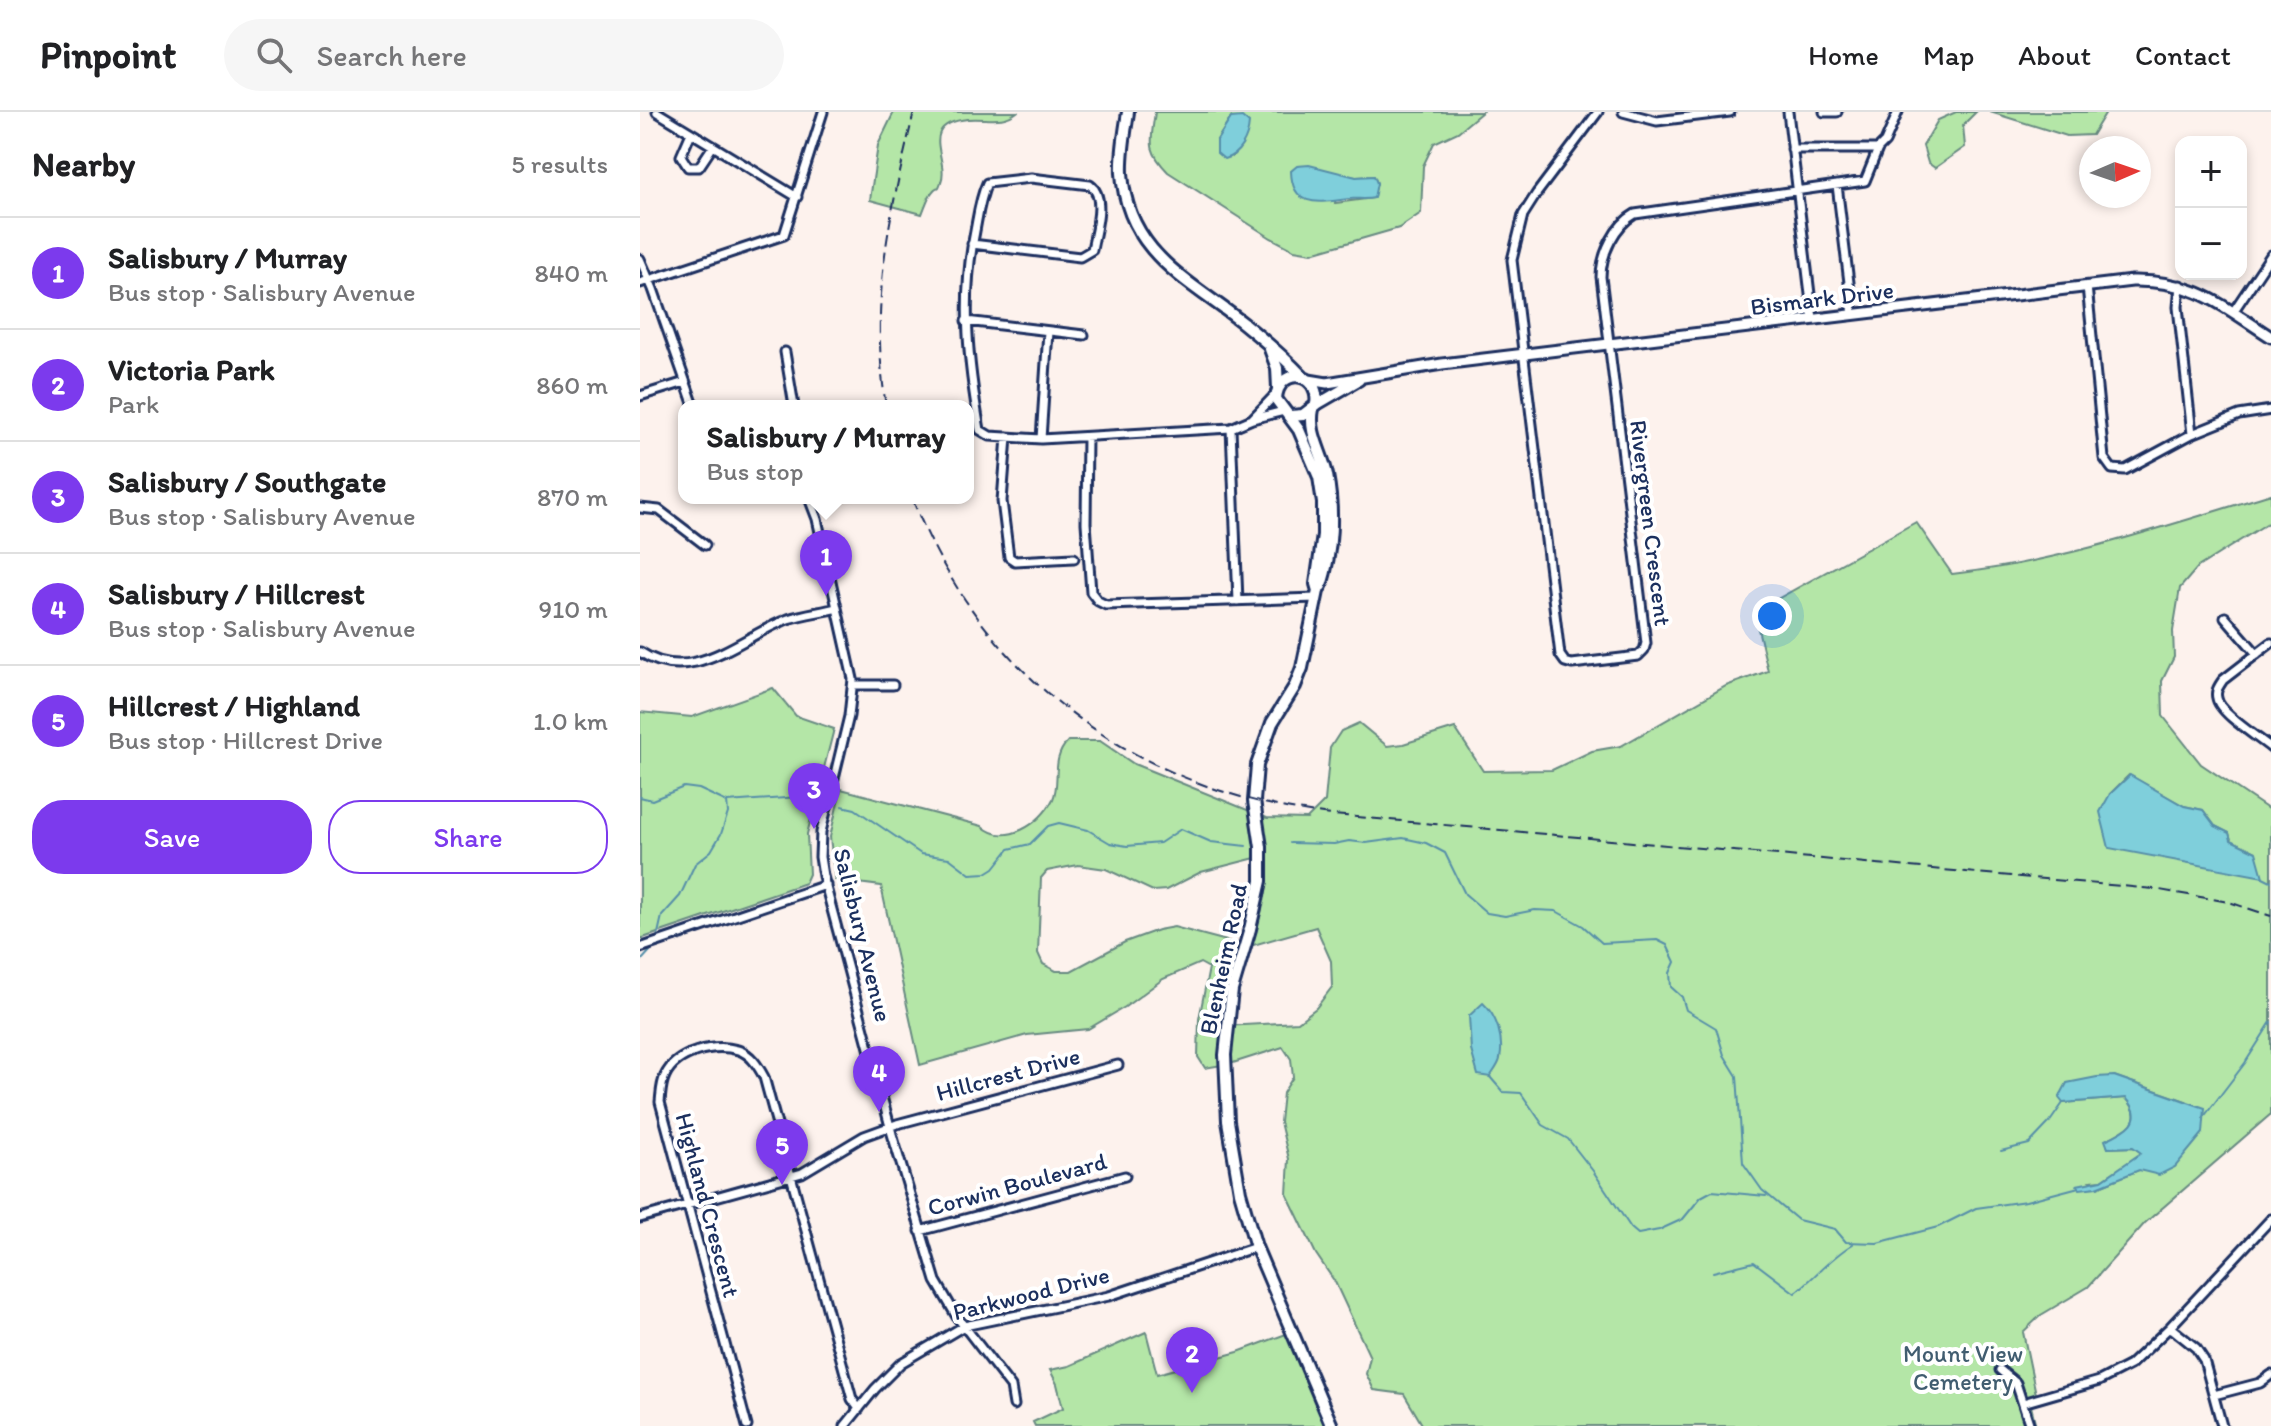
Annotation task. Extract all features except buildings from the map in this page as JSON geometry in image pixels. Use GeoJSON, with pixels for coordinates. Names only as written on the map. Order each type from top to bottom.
{"type":"FeatureCollection","features":[{"type":"Feature","properties":{"kind":"main road"},"geometry":{"type":"LineString","coordinates":[[1128,112],[1122,173],[1138,230],[1167,267],[1245,324],[1306,378],[1317,392],[1315,407],[1303,415],[1288,414],[1276,399],[1277,368],[1269,347]]}},
{"type":"Feature","properties":{"kind":"main road"},"geometry":{"type":"LineString","coordinates":[[1277,391],[1287,379],[1306,378]]}},
{"type":"Feature","properties":{"kind":"main road","name":"Blenheim Road"},"geometry":{"type":"LineString","coordinates":[[1315,407],[1311,429],[1327,473],[1331,515],[1327,563],[1317,594]]}},
{"type":"Feature","properties":{"kind":"main road","name":"Blenheim Road"},"geometry":{"type":"LineString","coordinates":[[1288,414],[1311,453],[1321,489],[1323,535],[1317,594],[1302,668],[1272,723],[1257,765],[1254,801],[1261,847],[1261,881],[1232,990],[1225,1055],[1228,1121],[1240,1192],[1256,1247],[1332,1426]]}},
{"type":"Feature","properties":{"kind":"street"},"geometry":{"type":"LineString","coordinates":[[657,112],[797,197]]}},
{"type":"Feature","properties":{"kind":"street"},"geometry":{"type":"LineString","coordinates":[[640,283],[781,237],[787,232],[823,112]]}},
{"type":"Feature","properties":{"kind":"street"},"geometry":{"type":"LineString","coordinates":[[1522,354],[1512,279],[1518,230],[1523,215],[1537,193],[1598,112]]}},
{"type":"Feature","properties":{"kind":"street"},"geometry":{"type":"LineString","coordinates":[[1623,112],[1657,121],[1730,112]]}},
{"type":"Feature","properties":{"kind":"street"},"geometry":{"type":"LineString","coordinates":[[1788,112],[1813,319]]}},
{"type":"Feature","properties":{"kind":"street"},"geometry":{"type":"LineString","coordinates":[[1824,112],[1836,112]]}},
{"type":"Feature","properties":{"kind":"street"},"geometry":{"type":"LineString","coordinates":[[1609,344],[1601,265],[1609,243],[1630,217],[1644,212],[1865,181],[1898,112]]}},
{"type":"Feature","properties":{"kind":"street"},"geometry":{"type":"LineString","coordinates":[[691,133],[681,156],[688,167],[699,167],[713,146]]}},
{"type":"Feature","properties":{"kind":"street"},"geometry":{"type":"LineString","coordinates":[[1792,149],[1878,149]]}},
{"type":"Feature","properties":{"kind":"street"},"geometry":{"type":"LineString","coordinates":[[972,244],[1080,257],[1092,250],[1100,197],[1090,185],[1031,178],[987,183],[982,194],[972,244],[966,282],[966,321],[971,384],[980,430],[990,436],[1041,439],[1231,428],[1252,419],[1288,414]]}},
{"type":"Feature","properties":{"kind":"street"},"geometry":{"type":"LineString","coordinates":[[1837,185],[1853,315]]}},
{"type":"Feature","properties":{"kind":"street"},"geometry":{"type":"LineString","coordinates":[[2233,312],[2271,255]]}},
{"type":"Feature","properties":{"kind":"street"},"geometry":{"type":"LineString","coordinates":[[640,259],[692,400]]}},
{"type":"Feature","properties":{"kind":"street","name":"Bismark Drive"},"geometry":{"type":"LineString","coordinates":[[1306,378],[1327,383],[1522,354],[2087,286],[2154,281],[2200,291],[2271,337]]}},
{"type":"Feature","properties":{"kind":"street"},"geometry":{"type":"LineString","coordinates":[[2180,285],[2178,307],[2192,434]]}},
{"type":"Feature","properties":{"kind":"street"},"geometry":{"type":"LineString","coordinates":[[2087,286],[2104,458],[2112,469],[2125,470],[2192,434],[2239,415],[2271,410]]}},
{"type":"Feature","properties":{"kind":"street"},"geometry":{"type":"LineString","coordinates":[[966,321],[1084,335]]}},
{"type":"Feature","properties":{"kind":"street"},"geometry":{"type":"LineString","coordinates":[[1041,439],[1048,331]]}},
{"type":"Feature","properties":{"kind":"street","name":"Rivergreen Crescent"},"geometry":{"type":"LineString","coordinates":[[1522,354],[1560,655],[1565,662],[1572,664],[1638,656],[1646,643],[1609,344]]}},
{"type":"Feature","properties":{"kind":"street"},"geometry":{"type":"LineString","coordinates":[[785,352],[793,400]]}},
{"type":"Feature","properties":{"kind":"street","name":"Bismark Drive"},"geometry":{"type":"LineString","coordinates":[[1315,407],[1365,376]]}},
{"type":"Feature","properties":{"kind":"street"},"geometry":{"type":"LineString","coordinates":[[640,396],[685,382]]}},
{"type":"Feature","properties":{"kind":"street"},"geometry":{"type":"LineString","coordinates":[[1252,419],[1277,391]]}},
{"type":"Feature","properties":{"kind":"street"},"geometry":{"type":"LineString","coordinates":[[1231,428],[1238,601]]}},
{"type":"Feature","properties":{"kind":"street"},"geometry":{"type":"LineString","coordinates":[[1007,437],[1002,501],[1009,557],[1015,561],[1074,558]]}},
{"type":"Feature","properties":{"kind":"street"},"geometry":{"type":"LineString","coordinates":[[1087,437],[1086,523],[1091,592],[1098,601],[1106,605],[1238,601],[1317,594]]}},
{"type":"Feature","properties":{"kind":"street","name":"Salisbury Avenue"},"geometry":{"type":"LineString","coordinates":[[811,504],[850,658],[853,685],[849,716],[821,832],[820,857],[826,885],[890,1126],[936,1281],[964,1326],[1011,1387],[1014,1405]]}},
{"type":"Feature","properties":{"kind":"street"},"geometry":{"type":"LineString","coordinates":[[640,508],[659,510],[705,545]]}},
{"type":"Feature","properties":{"kind":"street"},"geometry":{"type":"LineString","coordinates":[[640,652],[670,665],[694,663],[789,619],[837,608]]}},
{"type":"Feature","properties":{"kind":"street"},"geometry":{"type":"LineString","coordinates":[[2225,617],[2257,654]]}},
{"type":"Feature","properties":{"kind":"street"},"geometry":{"type":"LineString","coordinates":[[2271,643],[2223,680],[2216,695],[2223,709],[2271,748]]}},
{"type":"Feature","properties":{"kind":"street"},"geometry":{"type":"LineString","coordinates":[[853,685],[893,685]]}},
{"type":"Feature","properties":{"kind":"street"},"geometry":{"type":"LineString","coordinates":[[640,948],[826,885]]}},
{"type":"Feature","properties":{"kind":"street","name":"Highland Crescent"},"geometry":{"type":"LineString","coordinates":[[747,1426],[660,1102],[665,1075],[672,1066],[685,1056],[702,1050],[741,1050],[757,1062],[764,1077],[852,1399],[859,1409]]}},
{"type":"Feature","properties":{"kind":"street","name":"Hillcrest Drive"},"geometry":{"type":"LineString","coordinates":[[640,1218],[809,1171],[864,1136],[890,1126],[1118,1065]]}},
{"type":"Feature","properties":{"kind":"street","name":"Corwin Boulevard"},"geometry":{"type":"LineString","coordinates":[[920,1231],[1125,1176]]}},
{"type":"Feature","properties":{"kind":"street"},"geometry":{"type":"LineString","coordinates":[[2023,1403],[2116,1374],[2130,1365],[2271,1219]]}},
{"type":"Feature","properties":{"kind":"street","name":"Parkwood Drive"},"geometry":{"type":"LineString","coordinates":[[845,1426],[901,1363],[964,1326],[1109,1296],[1256,1247]]}},
{"type":"Feature","properties":{"kind":"street"},"geometry":{"type":"LineString","coordinates":[[2170,1327],[2196,1348],[2204,1360],[2222,1426]]}},
{"type":"Feature","properties":{"kind":"street"},"geometry":{"type":"LineString","coordinates":[[2000,1370],[2016,1383],[2030,1426]]}},
{"type":"Feature","properties":{"kind":"street"},"geometry":{"type":"LineString","coordinates":[[2214,1395],[2260,1383],[2271,1375]]}},
{"type":"Feature","properties":{"kind":"green space"},"geometry":{"type":"Polygon","coordinates":[[[894,112],[1017,112],[1000,119],[952,122],[943,128],[938,144],[943,173],[941,182],[922,214],[870,200],[878,145],[894,112]]]}},
{"type":"Feature","properties":{"kind":"green space"},"geometry":{"type":"Polygon","coordinates":[[[1155,112],[1482,112],[1458,132],[1434,143],[1423,166],[1421,213],[1399,228],[1312,253],[1294,250],[1271,238],[1168,172],[1153,151],[1155,112]],[[1231,118],[1217,140],[1232,157],[1237,150],[1231,118]],[[1338,174],[1335,203],[1373,198],[1377,183],[1374,176],[1338,174]]]}},
{"type":"Feature","properties":{"kind":"green space"},"geometry":{"type":"Polygon","coordinates":[[[1956,112],[1976,112],[1963,125],[1965,147],[1935,168],[1928,163],[1923,146],[1938,120],[1956,112]]]}},
{"type":"Feature","properties":{"kind":"green space"},"geometry":{"type":"Polygon","coordinates":[[[1990,112],[2106,112],[2092,135],[2067,136],[1990,112]]]}},
{"type":"Feature","properties":{"kind":"green space","name":"Mount View Cemetery"},"geometry":{"type":"Polygon","coordinates":[[[2271,494],[2271,521],[2198,567],[2180,588],[2173,631],[2174,657],[2162,681],[2163,716],[2201,764],[2271,811],[2271,1114],[2145,1223],[2088,1287],[2041,1315],[2023,1332],[2037,1399],[2030,1402],[2036,1426],[1423,1426],[1404,1394],[1374,1390],[1366,1374],[1370,1357],[1335,1282],[1316,1254],[1287,1194],[1289,1159],[1280,1122],[1283,1093],[1293,1077],[1291,1059],[1283,1047],[1233,1063],[1205,1068],[1198,1057],[1199,1019],[1209,968],[1200,963],[1163,979],[1088,1029],[1027,1035],[920,1065],[881,886],[835,880],[830,837],[841,789],[982,826],[991,832],[1011,833],[1022,830],[1040,817],[1053,799],[1057,763],[1068,741],[1100,741],[1134,764],[1267,818],[1307,819],[1325,801],[1330,748],[1341,731],[1359,723],[1387,746],[1455,728],[1483,771],[1552,770],[1592,751],[1621,746],[1726,686],[1768,671],[1754,612],[1916,522],[1952,574],[2073,552],[2271,494]],[[2129,775],[2110,794],[2256,852],[2231,840],[2229,833],[2215,826],[2203,810],[2184,806],[2129,775]],[[1267,855],[1201,872],[1166,890],[1153,891],[1106,869],[1078,865],[1047,871],[1041,878],[1038,953],[1043,964],[1056,971],[1071,971],[1125,942],[1174,927],[1242,945],[1225,1026],[1298,1022],[1316,1008],[1332,987],[1331,961],[1316,927],[1250,946],[1264,902],[1267,855]],[[2114,1076],[2063,1103],[2126,1098],[2135,1113],[2127,1128],[2106,1140],[2108,1148],[2133,1147],[2142,1153],[2102,1180],[2090,1181],[2097,1187],[2139,1170],[2186,1101],[2114,1076]]]}},
{"type":"Feature","properties":{"kind":"green space"},"geometry":{"type":"Polygon","coordinates":[[[773,688],[796,716],[834,729],[807,834],[809,874],[805,883],[640,939],[640,712],[692,717],[773,688]]]}},
{"type":"Feature","properties":{"kind":"green space"},"geometry":{"type":"Polygon","coordinates":[[[1294,1331],[1336,1426],[1035,1426],[1033,1422],[1063,1408],[1050,1370],[1069,1366],[1146,1332],[1157,1374],[1238,1352],[1294,1331]]]}},
{"type":"Feature","properties":{"kind":"water"},"geometry":{"type":"Polygon","coordinates":[[[1242,117],[1249,123],[1245,140],[1235,154],[1224,159],[1217,153],[1217,140],[1231,118],[1242,117]]]}},
{"type":"Feature","properties":{"kind":"water"},"geometry":{"type":"Polygon","coordinates":[[[1309,165],[1356,177],[1374,176],[1377,183],[1374,198],[1319,202],[1303,198],[1293,184],[1291,171],[1297,166],[1309,165]]]}},
{"type":"Feature","properties":{"kind":"water"},"geometry":{"type":"Polygon","coordinates":[[[2130,775],[2184,806],[2203,810],[2215,826],[2229,833],[2231,840],[2256,852],[2263,877],[2109,848],[2100,812],[2110,794],[2130,775]]]}},
{"type":"Feature","properties":{"kind":"water"},"geometry":{"type":"Polygon","coordinates":[[[1483,1003],[1496,1021],[1501,1044],[1499,1061],[1490,1077],[1478,1075],[1471,1050],[1469,1016],[1483,1003]]]}},
{"type":"Feature","properties":{"kind":"water"},"geometry":{"type":"Polygon","coordinates":[[[2114,1076],[2205,1108],[2203,1133],[2175,1167],[2159,1175],[2139,1170],[2097,1187],[2080,1189],[2077,1185],[2102,1180],[2141,1153],[2133,1147],[2108,1148],[2105,1140],[2126,1129],[2134,1119],[2135,1113],[2126,1098],[2063,1103],[2059,1098],[2067,1083],[2114,1076]]]}},
{"type":"Feature","properties":{"kind":"waterway"},"geometry":{"type":"LineString","coordinates":[[640,797],[652,800],[684,787],[699,789],[727,802],[815,796]]}},
{"type":"Feature","properties":{"kind":"waterway"},"geometry":{"type":"LineString","coordinates":[[657,938],[662,916],[680,896],[695,864],[711,851],[721,834],[728,813],[727,802]]}},
{"type":"Feature","properties":{"kind":"waterway"},"geometry":{"type":"LineString","coordinates":[[842,806],[855,809],[921,854],[949,858],[970,874],[986,873],[1009,849],[1030,844],[1048,826],[1059,823],[1088,830],[1110,843],[1127,846],[1160,843],[1181,829],[1211,842],[1246,846]]}},
{"type":"Feature","properties":{"kind":"waterway"},"geometry":{"type":"LineString","coordinates":[[1290,843],[1366,843],[1403,838],[1426,843],[1445,853],[1465,894],[1487,913],[1505,916],[1535,910],[1556,911],[1583,926],[1602,943],[1657,940],[1667,945],[1675,962],[1670,973],[1671,987],[1682,997],[1686,1010],[1716,1028],[1724,1055],[1737,1076],[1743,1163],[1762,1190],[1798,1220],[1835,1229],[1846,1242],[1877,1243],[1938,1227],[1976,1208],[2026,1201],[2079,1187]]}},
{"type":"Feature","properties":{"kind":"waterway"},"geometry":{"type":"LineString","coordinates":[[2263,877],[2271,881]]}},
{"type":"Feature","properties":{"kind":"waterway"},"geometry":{"type":"LineString","coordinates":[[640,962],[651,950]]}},
{"type":"Feature","properties":{"kind":"waterway"},"geometry":{"type":"LineString","coordinates":[[2203,1118],[2245,1063],[2271,1022]]}},
{"type":"Feature","properties":{"kind":"waterway"},"geometry":{"type":"LineString","coordinates":[[1490,1077],[1503,1092],[1521,1093],[1543,1125],[1568,1139],[1638,1234],[1659,1230],[1683,1219],[1701,1197],[1712,1191],[1766,1196]]}},
{"type":"Feature","properties":{"kind":"waterway"},"geometry":{"type":"LineString","coordinates":[[2001,1151],[2029,1144],[2063,1103]]}},
{"type":"Feature","properties":{"kind":"waterway"},"geometry":{"type":"LineString","coordinates":[[1713,1272],[1754,1262],[1795,1293],[1853,1244]]}},
{"type":"Feature","properties":{"kind":"railway"},"geometry":{"type":"LineString","coordinates":[[885,400],[881,367],[881,293],[890,222],[914,112]]}},
{"type":"Feature","properties":{"kind":"railway"},"geometry":{"type":"LineString","coordinates":[[915,504],[942,562],[979,619],[1023,670],[1072,713],[1128,750],[1189,779],[1254,801],[1323,814],[2154,889],[2229,902],[2271,916]]}},
{"type":"Feature","properties":{"kind":"place","name":"Salisbury / Murray"},"geometry":{"type":"Point","coordinates":[826,596]}},
{"type":"Feature","properties":{"kind":"place","name":"Salisbury / Southgate"},"geometry":{"type":"Point","coordinates":[814,829]}},
{"type":"Feature","properties":{"kind":"place","name":"Salisbury / Hillcrest"},"geometry":{"type":"Point","coordinates":[879,1112]}},
{"type":"Feature","properties":{"kind":"place","name":"Hillcrest / Highland"},"geometry":{"type":"Point","coordinates":[782,1185]}},
{"type":"Feature","properties":{"kind":"place","name":"Victoria Park"},"geometry":{"type":"Point","coordinates":[1192,1393]}}]}
